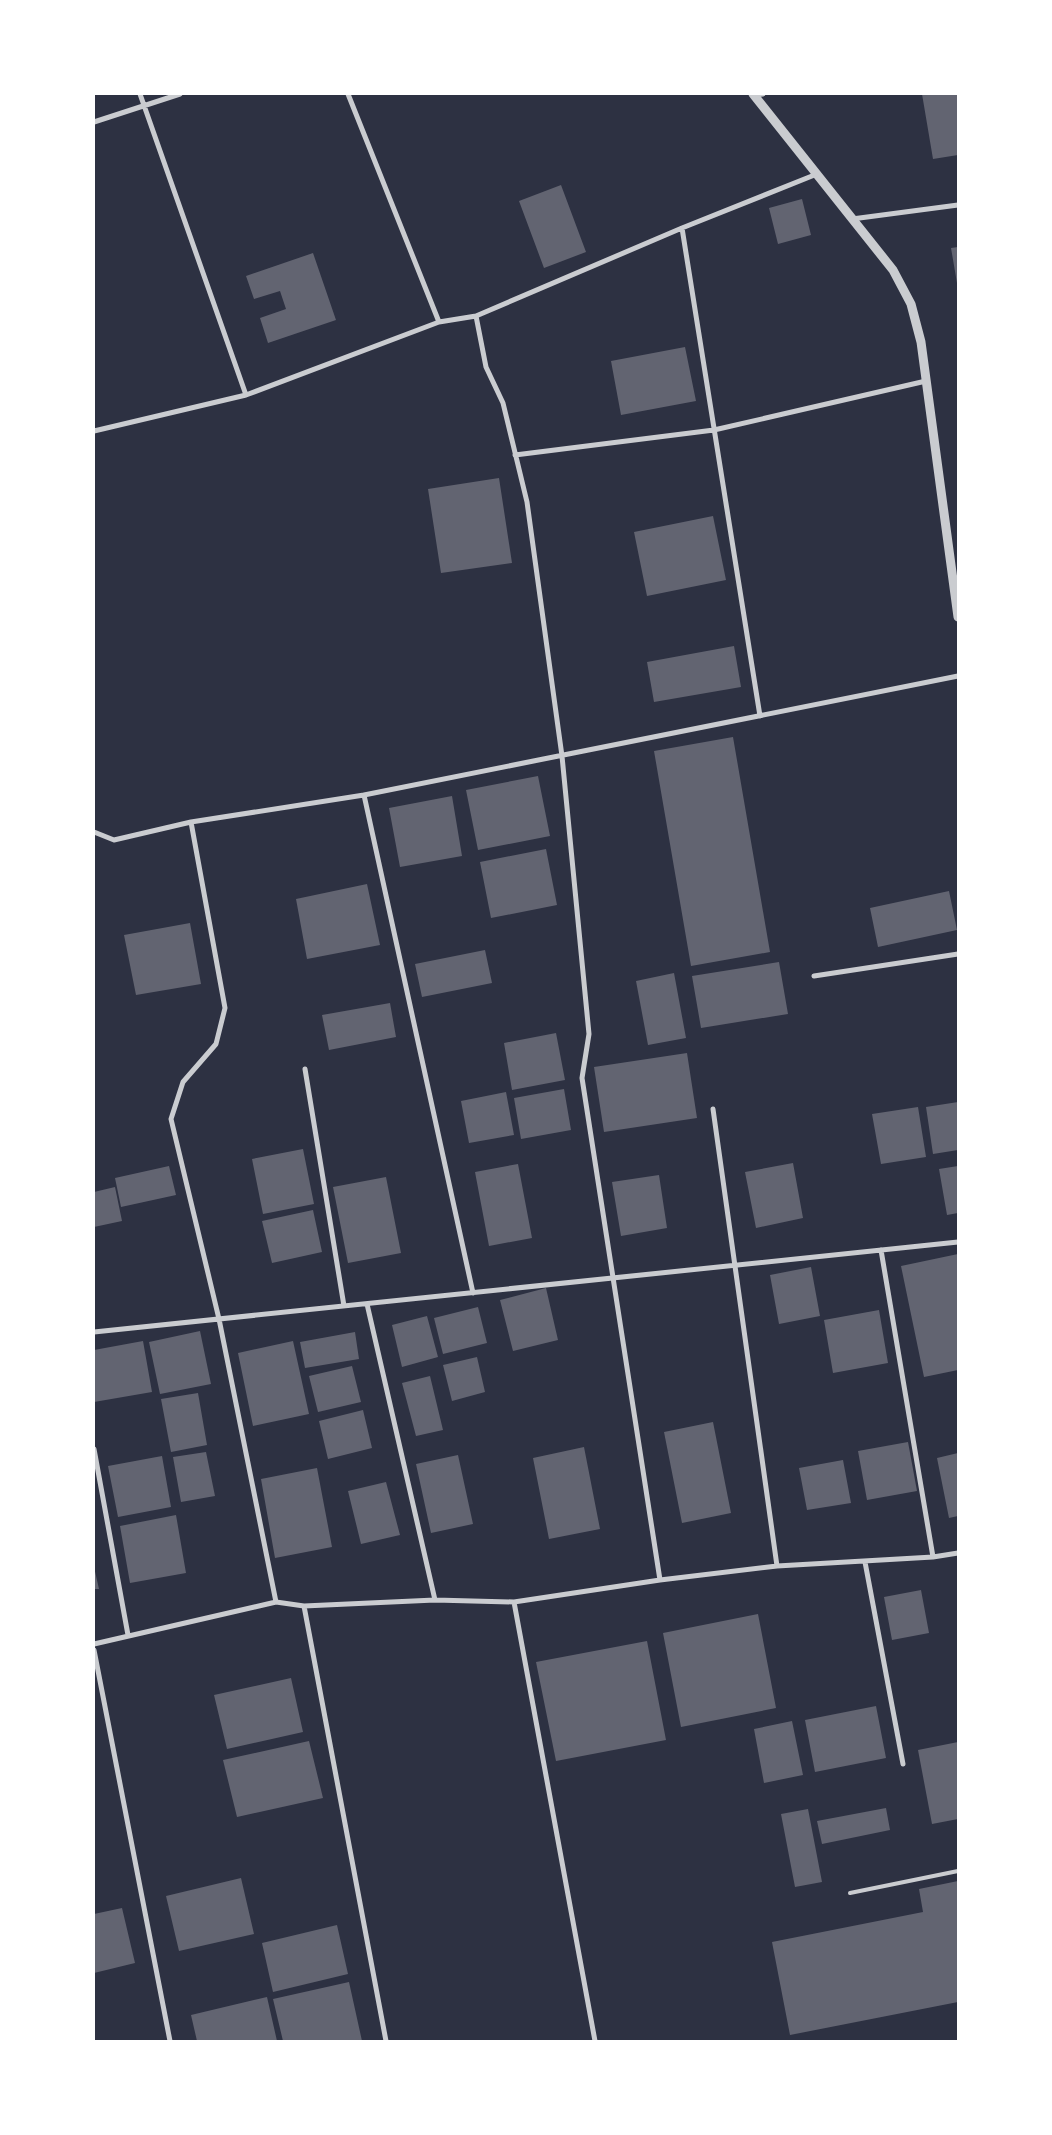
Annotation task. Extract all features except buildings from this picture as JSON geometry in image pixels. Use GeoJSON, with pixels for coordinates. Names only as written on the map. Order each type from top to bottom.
{"type":"FeatureCollection","features":[{"type":"Feature","properties":{"kind":"street"},"geometry":{"type":"LineString","coordinates":[[140,94],[246,395]]}},
{"type":"Feature","properties":{"kind":"street"},"geometry":{"type":"LineString","coordinates":[[94,122],[180,94]]}},
{"type":"Feature","properties":{"kind":"street"},"geometry":{"type":"LineString","coordinates":[[348,94],[440,322]]}},
{"type":"Feature","properties":{"kind":"street"},"geometry":{"type":"LineString","coordinates":[[757,94],[851,219],[893,270],[911,304],[921,342],[958,617]]}},
{"type":"Feature","properties":{"kind":"street"},"geometry":{"type":"LineString","coordinates":[[94,431],[246,395],[440,322],[476,316],[682,228],[817,174]]}},
{"type":"Feature","properties":{"kind":"street"},"geometry":{"type":"LineString","coordinates":[[851,219],[958,205]]}},
{"type":"Feature","properties":{"kind":"street"},"geometry":{"type":"LineString","coordinates":[[682,228],[760,716]]}},
{"type":"Feature","properties":{"kind":"street"},"geometry":{"type":"LineString","coordinates":[[476,316],[486,366],[503,402],[526,502],[562,756],[589,1034],[582,1078],[660,1580]]}},
{"type":"Feature","properties":{"kind":"street"},"geometry":{"type":"LineString","coordinates":[[515,454],[714,430],[926,381]]}},
{"type":"Feature","properties":{"kind":"street"},"geometry":{"type":"LineString","coordinates":[[94,832],[114,840],[191,822],[364,795],[958,676]]}},
{"type":"Feature","properties":{"kind":"street"},"geometry":{"type":"LineString","coordinates":[[364,795],[473,1293]]}},
{"type":"Feature","properties":{"kind":"street"},"geometry":{"type":"LineString","coordinates":[[191,822],[225,1008],[216,1044],[183,1082],[171,1119],[219,1319],[276,1602]]}},
{"type":"Feature","properties":{"kind":"street"},"geometry":{"type":"LineString","coordinates":[[814,976],[958,954]]}},
{"type":"Feature","properties":{"kind":"street"},"geometry":{"type":"LineString","coordinates":[[305,1069],[344,1306]]}},
{"type":"Feature","properties":{"kind":"street"},"geometry":{"type":"LineString","coordinates":[[713,1109],[777,1566]]}},
{"type":"Feature","properties":{"kind":"street"},"geometry":{"type":"LineString","coordinates":[[94,1332],[958,1242]]}},
{"type":"Feature","properties":{"kind":"street"},"geometry":{"type":"LineString","coordinates":[[881,1250],[933,1557]]}},
{"type":"Feature","properties":{"kind":"street"},"geometry":{"type":"LineString","coordinates":[[367,1304],[435,1600]]}},
{"type":"Feature","properties":{"kind":"street"},"geometry":{"type":"LineString","coordinates":[[94,1449],[128,1635]]}},
{"type":"Feature","properties":{"kind":"street"},"geometry":{"type":"LineString","coordinates":[[94,1644],[276,1602],[304,1606],[435,1600],[514,1602],[660,1580],[777,1566],[865,1562],[958,1554]]}},
{"type":"Feature","properties":{"kind":"street"},"geometry":{"type":"LineString","coordinates":[[865,1562],[903,1764]]}},
{"type":"Feature","properties":{"kind":"street"},"geometry":{"type":"LineString","coordinates":[[514,1602],[595,2041]]}},
{"type":"Feature","properties":{"kind":"street"},"geometry":{"type":"LineString","coordinates":[[304,1606],[386,2041]]}},
{"type":"Feature","properties":{"kind":"street"},"geometry":{"type":"LineString","coordinates":[[94,1650],[170,2041]]}},
{"type":"Feature","properties":{"kind":"lane"},"geometry":{"type":"LineString","coordinates":[[850,1893],[958,1871]]}}]}
